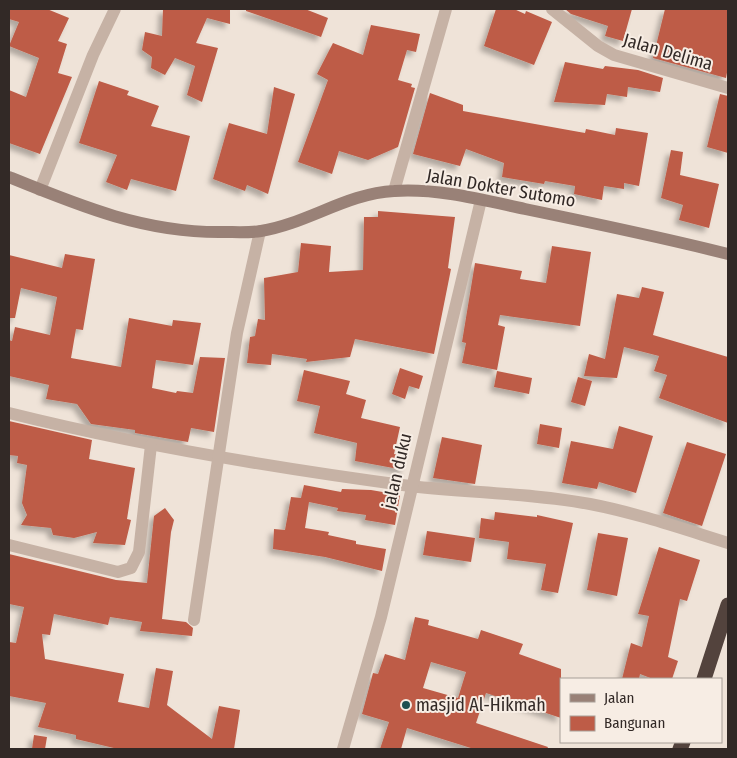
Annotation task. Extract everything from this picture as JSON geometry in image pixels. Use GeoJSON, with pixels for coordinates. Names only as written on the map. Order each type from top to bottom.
{"type":"FeatureCollection","features":[{"type":"Feature","properties":{"kind":"highway"},"geometry":{"type":"LineString","coordinates":[[704,678],[728,605]]}},
{"type":"Feature","properties":{"kind":"main road","name":"Jalan Dokter Sutomo"},"geometry":{"type":"LineString","coordinates":[[9,177],[122,220],[166,229],[201,232],[260,231],[300,220],[375,194],[394,191],[426,192],[482,200],[728,254]]}},
{"type":"Feature","properties":{"kind":"street"},"geometry":{"type":"LineString","coordinates":[[40,190],[94,55],[115,9]]}},
{"type":"Feature","properties":{"kind":"street"},"geometry":{"type":"LineString","coordinates":[[394,191],[446,9]]}},
{"type":"Feature","properties":{"kind":"street","name":"Jalan Delima"},"geometry":{"type":"LineString","coordinates":[[552,9],[598,46],[614,55],[728,88]]}},
{"type":"Feature","properties":{"kind":"street","name":"jalan duku"},"geometry":{"type":"LineString","coordinates":[[343,749],[381,617],[411,486],[482,200]]}},
{"type":"Feature","properties":{"kind":"street"},"geometry":{"type":"LineString","coordinates":[[194,620],[237,333],[260,231]]}},
{"type":"Feature","properties":{"kind":"street"},"geometry":{"type":"LineString","coordinates":[[9,413],[217,458],[411,486],[590,504],[653,520],[728,543]]}},
{"type":"Feature","properties":{"kind":"street"},"geometry":{"type":"LineString","coordinates":[[9,545],[118,572],[131,568],[139,552],[151,445]]}},
{"type":"Feature","properties":{"kind":"building"},"geometry":{"type":"Polygon","coordinates":[[[9,9],[47,9],[69,18],[58,41],[67,44],[58,73],[72,77],[40,154],[9,143],[9,90],[26,97],[39,58],[9,46],[19,22],[9,19],[9,9]]]}},
{"type":"Feature","properties":{"kind":"building"},"geometry":{"type":"Polygon","coordinates":[[[163,9],[230,9],[230,24],[207,18],[196,43],[218,48],[202,102],[187,95],[195,66],[175,58],[165,75],[151,68],[152,57],[142,50],[145,32],[162,36],[163,9]]]}},
{"type":"Feature","properties":{"kind":"building"},"geometry":{"type":"Polygon","coordinates":[[[246,9],[305,9],[328,18],[321,37],[246,11],[246,9]]]}},
{"type":"Feature","properties":{"kind":"building"},"geometry":{"type":"Polygon","coordinates":[[[496,9],[514,9],[525,14],[526,11],[552,22],[534,65],[484,46],[496,9]]]}},
{"type":"Feature","properties":{"kind":"building"},"geometry":{"type":"Polygon","coordinates":[[[565,9],[632,9],[623,41],[605,36],[608,26],[571,14],[565,9]]]}},
{"type":"Feature","properties":{"kind":"building"},"geometry":{"type":"Polygon","coordinates":[[[665,9],[728,9],[728,67],[726,78],[653,58],[665,9]]]}},
{"type":"Feature","properties":{"kind":"building"},"geometry":{"type":"Polygon","coordinates":[[[371,25],[420,34],[416,52],[407,50],[398,80],[412,84],[411,87],[415,88],[398,147],[368,160],[339,151],[332,174],[298,162],[328,80],[317,74],[333,43],[363,55],[371,25]]]}},
{"type":"Feature","properties":{"kind":"building"},"geometry":{"type":"Polygon","coordinates":[[[565,62],[603,69],[605,66],[638,70],[663,78],[660,92],[628,87],[627,97],[607,94],[605,105],[554,102],[565,62]]]}},
{"type":"Feature","properties":{"kind":"building"},"geometry":{"type":"Polygon","coordinates":[[[99,81],[129,91],[127,95],[159,106],[151,126],[190,136],[176,191],[131,179],[127,190],[106,182],[117,155],[79,143],[99,81]]]}},
{"type":"Feature","properties":{"kind":"building"},"geometry":{"type":"Polygon","coordinates":[[[274,87],[295,94],[268,194],[247,185],[245,191],[213,179],[229,123],[267,134],[274,87]]]}},
{"type":"Feature","properties":{"kind":"building"},"geometry":{"type":"Polygon","coordinates":[[[430,93],[463,105],[463,111],[585,133],[586,129],[615,135],[616,128],[648,133],[639,186],[624,183],[624,189],[604,186],[602,200],[574,194],[575,186],[545,181],[544,184],[502,177],[504,163],[466,149],[460,166],[413,154],[430,93]]]}},
{"type":"Feature","properties":{"kind":"building"},"geometry":{"type":"Polygon","coordinates":[[[720,94],[728,96],[728,153],[707,147],[720,94]]]}},
{"type":"Feature","properties":{"kind":"building"},"geometry":{"type":"Polygon","coordinates":[[[671,150],[683,152],[680,175],[719,184],[709,228],[679,220],[683,205],[661,198],[671,150]]]}},
{"type":"Feature","properties":{"kind":"building"},"geometry":{"type":"Polygon","coordinates":[[[378,211],[455,217],[448,268],[451,269],[434,354],[355,339],[350,357],[306,362],[307,359],[272,354],[271,365],[247,363],[250,337],[255,336],[258,319],[265,320],[264,278],[298,272],[301,243],[331,246],[329,272],[363,270],[364,217],[378,217],[378,211]]]}},
{"type":"Feature","properties":{"kind":"building"},"geometry":{"type":"Polygon","coordinates":[[[552,246],[591,252],[580,326],[500,315],[498,325],[505,327],[497,370],[462,363],[466,343],[462,342],[475,263],[522,271],[520,279],[546,283],[552,246]]]}},
{"type":"Feature","properties":{"kind":"building"},"geometry":{"type":"Polygon","coordinates":[[[65,254],[95,259],[83,330],[76,329],[71,358],[121,367],[129,318],[172,326],[173,320],[201,323],[193,365],[156,360],[152,388],[176,393],[177,391],[193,393],[200,357],[225,358],[214,432],[191,428],[188,442],[135,433],[135,430],[91,424],[77,404],[46,399],[49,385],[9,376],[9,340],[12,341],[15,327],[50,335],[57,297],[21,288],[15,318],[9,318],[9,255],[62,268],[65,254]]]}},
{"type":"Feature","properties":{"kind":"building"},"geometry":{"type":"Polygon","coordinates":[[[642,287],[664,292],[653,335],[728,357],[728,423],[659,398],[667,375],[654,371],[659,356],[624,347],[617,378],[584,376],[589,354],[605,359],[617,294],[639,298],[642,287]]]}},
{"type":"Feature","properties":{"kind":"building"},"geometry":{"type":"Polygon","coordinates":[[[400,368],[423,376],[419,389],[409,386],[405,399],[392,394],[400,368]]]}},
{"type":"Feature","properties":{"kind":"building"},"geometry":{"type":"Polygon","coordinates":[[[304,370],[350,381],[346,394],[366,400],[361,418],[400,427],[394,454],[407,457],[404,470],[355,461],[357,443],[314,433],[320,406],[297,401],[304,370]]]}},
{"type":"Feature","properties":{"kind":"building"},"geometry":{"type":"Polygon","coordinates":[[[497,371],[532,378],[529,394],[494,387],[497,371]]]}},
{"type":"Feature","properties":{"kind":"building"},"geometry":{"type":"Polygon","coordinates":[[[578,377],[592,381],[585,406],[571,402],[578,377]]]}},
{"type":"Feature","properties":{"kind":"building"},"geometry":{"type":"Polygon","coordinates":[[[9,421],[92,440],[89,459],[135,468],[127,519],[131,520],[125,545],[93,543],[97,532],[74,538],[53,535],[51,528],[21,525],[27,515],[22,503],[27,465],[17,463],[18,456],[9,455],[9,421]]]}},
{"type":"Feature","properties":{"kind":"building"},"geometry":{"type":"Polygon","coordinates":[[[540,424],[562,428],[559,448],[537,444],[540,424]]]}},
{"type":"Feature","properties":{"kind":"building"},"geometry":{"type":"Polygon","coordinates":[[[619,426],[653,436],[636,493],[599,482],[597,489],[562,483],[571,441],[613,449],[619,426]]]}},
{"type":"Feature","properties":{"kind":"building"},"geometry":{"type":"Polygon","coordinates":[[[442,437],[482,445],[475,484],[433,478],[442,437]]]}},
{"type":"Feature","properties":{"kind":"building"},"geometry":{"type":"Polygon","coordinates":[[[687,442],[726,454],[702,526],[663,513],[687,442]]]}},
{"type":"Feature","properties":{"kind":"building"},"geometry":{"type":"Polygon","coordinates":[[[304,485],[341,492],[342,489],[371,490],[400,495],[395,525],[365,520],[366,515],[337,511],[338,508],[309,502],[305,528],[329,532],[328,535],[356,541],[356,544],[386,549],[382,571],[325,557],[273,549],[274,529],[285,530],[291,497],[301,498],[304,485]]]}},
{"type":"Feature","properties":{"kind":"building"},"geometry":{"type":"Polygon","coordinates":[[[165,508],[174,520],[171,532],[162,619],[186,622],[193,628],[192,636],[140,631],[142,622],[110,617],[108,625],[54,614],[50,635],[42,634],[45,659],[124,674],[118,702],[149,708],[156,668],[173,671],[167,705],[212,739],[219,706],[240,710],[234,749],[118,749],[76,739],[76,735],[38,727],[46,703],[9,696],[9,642],[16,643],[24,607],[9,604],[9,554],[116,580],[147,583],[154,516],[165,508]]]}},
{"type":"Feature","properties":{"kind":"building"},"geometry":{"type":"Polygon","coordinates":[[[495,512],[537,517],[537,515],[573,523],[558,593],[541,590],[546,564],[507,559],[509,542],[479,538],[481,518],[494,520],[495,512]]]}},
{"type":"Feature","properties":{"kind":"building"},"geometry":{"type":"Polygon","coordinates":[[[427,531],[475,538],[471,562],[423,555],[427,531]]]}},
{"type":"Feature","properties":{"kind":"building"},"geometry":{"type":"Polygon","coordinates":[[[598,533],[628,538],[617,596],[587,590],[598,533]]]}},
{"type":"Feature","properties":{"kind":"building"},"geometry":{"type":"Polygon","coordinates":[[[659,547],[700,560],[687,601],[680,599],[668,657],[678,661],[672,678],[650,678],[640,674],[639,678],[622,678],[631,643],[642,647],[649,616],[638,614],[659,547]]]}},
{"type":"Feature","properties":{"kind":"building"},"geometry":{"type":"Polygon","coordinates":[[[415,617],[429,620],[428,625],[478,639],[481,630],[523,644],[519,654],[561,669],[560,718],[486,693],[476,723],[548,747],[547,749],[474,749],[407,728],[401,749],[380,749],[389,722],[362,714],[373,673],[378,674],[385,654],[405,660],[415,617]],[[431,662],[423,688],[458,698],[466,672],[431,662]]]}},
{"type":"Feature","properties":{"kind":"building"},"geometry":{"type":"Polygon","coordinates":[[[34,735],[47,737],[45,749],[32,749],[34,735]]]}},
{"type":"Feature","properties":{"kind":"place","name":"masjid Al-Hikmah"},"geometry":{"type":"Point","coordinates":[406,705]}}]}
